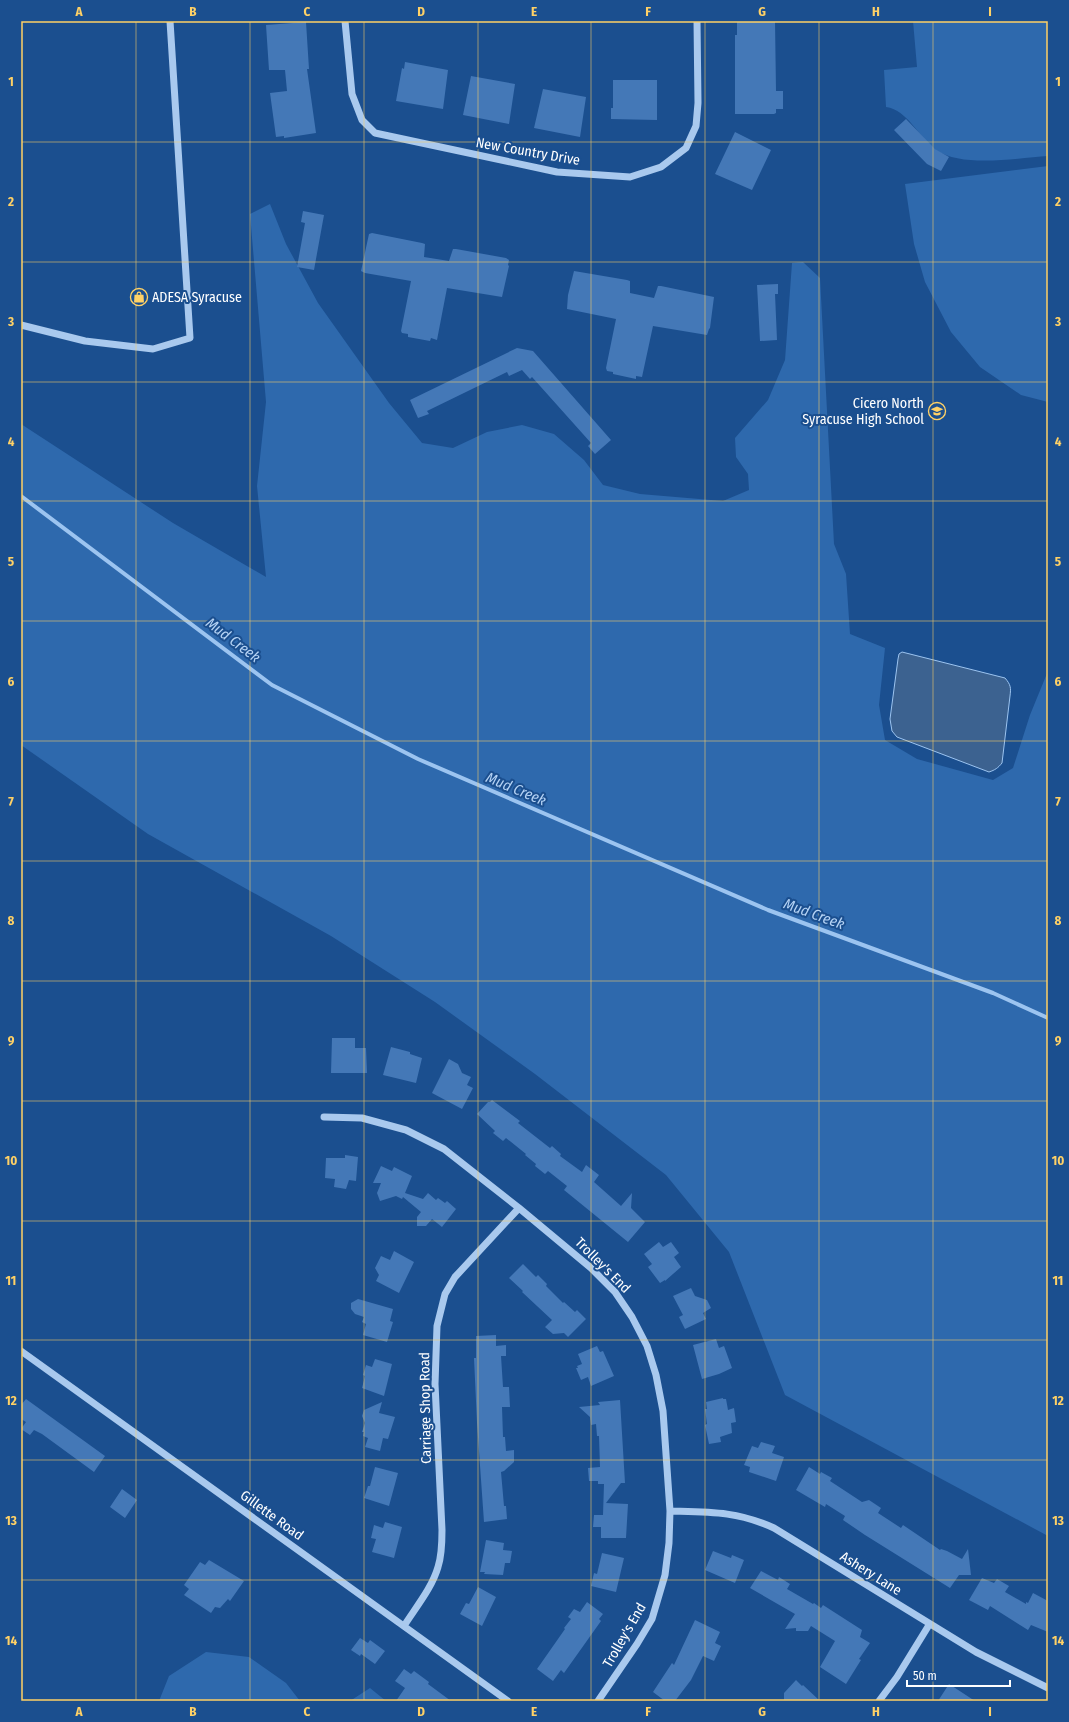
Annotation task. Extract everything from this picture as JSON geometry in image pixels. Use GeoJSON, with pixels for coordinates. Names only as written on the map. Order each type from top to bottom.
{"type":"FeatureCollection","features":[{"type":"Feature","properties":{"kind":"street"},"geometry":{"type":"LineString","coordinates":[[21,325],[86,341],[153,349],[190,338],[170,21]]}},
{"type":"Feature","properties":{"kind":"street","name":"New Country Drive"},"geometry":{"type":"LineString","coordinates":[[345,21],[352,94],[362,120],[375,133],[557,172],[630,177],[661,167],[686,148],[696,126],[698,103],[697,21]]}},
{"type":"Feature","properties":{"kind":"street","name":"Trolley's End"},"geometry":{"type":"LineString","coordinates":[[324,1117],[362,1118],[406,1130],[444,1149],[519,1208],[590,1268],[615,1292],[632,1316],[647,1346],[656,1375],[663,1411],[670,1511],[669,1543],[664,1575],[652,1619],[637,1644],[598,1701]]}},
{"type":"Feature","properties":{"kind":"street","name":"Carriage Shop Road"},"geometry":{"type":"LineString","coordinates":[[404,1626],[434,1578],[439,1566],[441,1551],[442,1530],[436,1384],[437,1326],[445,1294],[455,1278],[519,1208]]}},
{"type":"Feature","properties":{"kind":"street","name":"Gillette Road"},"geometry":{"type":"LineString","coordinates":[[21,1351],[508,1701]]}},
{"type":"Feature","properties":{"kind":"street","name":"Ashery Lane"},"geometry":{"type":"LineString","coordinates":[[670,1511],[721,1513],[756,1520],[774,1528],[929,1625],[976,1652],[1048,1688]]}},
{"type":"Feature","properties":{"kind":"street"},"geometry":{"type":"LineString","coordinates":[[879,1701],[897,1678],[929,1625]]}},
{"type":"Feature","properties":{"kind":"shaded area"},"geometry":{"type":"Polygon","coordinates":[[[913,21],[1048,21],[1048,156],[1006,160],[975,160],[947,156],[930,145],[901,113],[886,107],[884,70],[917,67],[913,21]]]}},
{"type":"Feature","properties":{"kind":"shaded area"},"geometry":{"type":"Polygon","coordinates":[[[1048,166],[1048,402],[1021,395],[980,367],[951,332],[925,282],[914,244],[905,184],[1048,166]]]}},
{"type":"Feature","properties":{"kind":"shaded area"},"geometry":{"type":"Polygon","coordinates":[[[270,204],[286,244],[318,303],[389,403],[422,443],[453,448],[487,432],[522,425],[554,434],[584,460],[603,485],[640,494],[723,501],[749,490],[748,474],[736,457],[735,438],[768,400],[785,360],[792,263],[803,262],[820,278],[834,544],[846,574],[850,634],[885,648],[879,705],[885,740],[917,759],[993,780],[1013,768],[1030,715],[1048,671],[1048,1536],[785,1395],[729,1252],[666,1175],[535,1074],[435,1002],[331,936],[148,834],[21,745],[21,424],[173,523],[266,577],[257,486],[266,402],[250,214],[270,204]]]}},
{"type":"Feature","properties":{"kind":"shaded area"},"geometry":{"type":"Polygon","coordinates":[[[902,652],[1005,678],[1009,685],[1010,693],[1002,763],[998,768],[989,772],[897,737],[892,731],[890,719],[898,659],[899,654],[902,652]]]}},
{"type":"Feature","properties":{"kind":"shaded area"},"geometry":{"type":"Polygon","coordinates":[[[206,1652],[249,1657],[286,1683],[300,1701],[159,1701],[169,1676],[206,1652]]]}},
{"type":"Feature","properties":{"kind":"shaded area"},"geometry":{"type":"Polygon","coordinates":[[[370,1688],[386,1701],[350,1701],[370,1688]]]}},
{"type":"Feature","properties":{"kind":"building"},"geometry":{"type":"Polygon","coordinates":[[[737,21],[775,21],[776,91],[783,91],[783,109],[776,109],[776,113],[774,114],[735,114],[735,35],[737,35],[737,21]]]}},
{"type":"Feature","properties":{"kind":"building"},"geometry":{"type":"Polygon","coordinates":[[[306,22],[309,69],[307,69],[316,133],[284,138],[284,136],[276,137],[270,93],[287,91],[285,70],[269,70],[266,25],[306,22]]]}},
{"type":"Feature","properties":{"kind":"building"},"geometry":{"type":"Polygon","coordinates":[[[405,62],[448,70],[443,109],[396,101],[402,68],[404,69],[405,62]]]}},
{"type":"Feature","properties":{"kind":"building"},"geometry":{"type":"Polygon","coordinates":[[[471,76],[515,84],[509,124],[463,115],[471,76]]]}},
{"type":"Feature","properties":{"kind":"building"},"geometry":{"type":"Polygon","coordinates":[[[613,80],[657,80],[657,120],[611,119],[611,108],[613,108],[613,80]]]}},
{"type":"Feature","properties":{"kind":"building"},"geometry":{"type":"Polygon","coordinates":[[[543,89],[586,97],[580,137],[534,128],[543,89]]]}},
{"type":"Feature","properties":{"kind":"building"},"geometry":{"type":"Polygon","coordinates":[[[906,119],[935,149],[949,157],[941,171],[927,164],[894,130],[906,119]]]}},
{"type":"Feature","properties":{"kind":"building"},"geometry":{"type":"Polygon","coordinates":[[[735,132],[771,150],[752,190],[715,174],[735,132]]]}},
{"type":"Feature","properties":{"kind":"building"},"geometry":{"type":"Polygon","coordinates":[[[303,211],[324,215],[314,270],[297,267],[305,223],[301,222],[303,211]]]}},
{"type":"Feature","properties":{"kind":"building"},"geometry":{"type":"Polygon","coordinates":[[[372,233],[425,244],[424,257],[449,261],[453,249],[456,249],[506,258],[509,260],[509,266],[502,297],[447,288],[437,340],[431,338],[430,341],[408,337],[408,334],[402,333],[401,331],[411,281],[361,271],[369,234],[372,233]]]}},
{"type":"Feature","properties":{"kind":"building"},"geometry":{"type":"Polygon","coordinates":[[[574,271],[630,281],[630,293],[654,298],[658,286],[714,297],[710,328],[707,335],[653,326],[642,377],[636,376],[636,379],[613,374],[613,372],[607,371],[606,368],[616,319],[567,309],[568,295],[574,271]]]}},
{"type":"Feature","properties":{"kind":"building"},"geometry":{"type":"Polygon","coordinates":[[[778,284],[778,294],[775,294],[777,340],[760,341],[757,285],[778,284]]]}},
{"type":"Feature","properties":{"kind":"building"},"geometry":{"type":"Polygon","coordinates":[[[517,348],[533,351],[611,440],[595,454],[588,446],[591,443],[532,377],[530,379],[522,370],[509,376],[507,372],[427,411],[429,414],[418,418],[410,400],[517,348]]]}},
{"type":"Feature","properties":{"kind":"building"},"geometry":{"type":"Polygon","coordinates":[[[332,1038],[355,1038],[355,1048],[366,1048],[367,1073],[331,1073],[332,1038]]]}},
{"type":"Feature","properties":{"kind":"building"},"geometry":{"type":"Polygon","coordinates":[[[391,1047],[410,1052],[410,1054],[422,1058],[416,1083],[383,1075],[391,1047]]]}},
{"type":"Feature","properties":{"kind":"building"},"geometry":{"type":"Polygon","coordinates":[[[449,1059],[458,1064],[462,1073],[471,1077],[467,1085],[473,1088],[462,1109],[432,1093],[449,1059]]]}},
{"type":"Feature","properties":{"kind":"building"},"geometry":{"type":"Polygon","coordinates":[[[492,1100],[520,1121],[518,1123],[550,1148],[552,1146],[561,1154],[560,1156],[582,1172],[586,1165],[599,1175],[594,1182],[621,1206],[632,1193],[631,1208],[645,1222],[628,1242],[564,1190],[567,1186],[548,1171],[545,1174],[535,1166],[536,1164],[525,1155],[526,1154],[506,1138],[503,1141],[493,1133],[495,1131],[477,1114],[488,1102],[492,1100]]]}},
{"type":"Feature","properties":{"kind":"building"},"geometry":{"type":"Polygon","coordinates":[[[345,1155],[358,1157],[356,1181],[349,1180],[346,1189],[334,1187],[335,1179],[325,1178],[326,1158],[345,1158],[345,1155]]]}},
{"type":"Feature","properties":{"kind":"building"},"geometry":{"type":"Polygon","coordinates":[[[381,1166],[392,1171],[394,1167],[412,1176],[405,1193],[423,1199],[428,1193],[436,1200],[438,1198],[445,1203],[447,1201],[456,1209],[442,1227],[432,1219],[426,1226],[417,1226],[417,1217],[421,1212],[403,1197],[402,1199],[396,1196],[380,1201],[377,1193],[381,1183],[373,1183],[381,1166]]]}},
{"type":"Feature","properties":{"kind":"building"},"geometry":{"type":"Polygon","coordinates":[[[659,1242],[663,1247],[671,1242],[679,1253],[674,1257],[681,1267],[665,1281],[660,1283],[648,1267],[652,1264],[644,1254],[659,1242]]]}},
{"type":"Feature","properties":{"kind":"building"},"geometry":{"type":"Polygon","coordinates":[[[394,1251],[414,1262],[399,1293],[376,1281],[379,1275],[375,1268],[381,1256],[390,1260],[394,1251]]]}},
{"type":"Feature","properties":{"kind":"building"},"geometry":{"type":"Polygon","coordinates":[[[523,1264],[536,1277],[538,1275],[547,1284],[546,1286],[563,1303],[564,1302],[575,1312],[577,1310],[586,1319],[568,1337],[564,1333],[553,1334],[545,1327],[552,1320],[509,1278],[523,1264]]]}},
{"type":"Feature","properties":{"kind":"building"},"geometry":{"type":"Polygon","coordinates":[[[691,1288],[695,1296],[707,1300],[711,1308],[703,1313],[706,1319],[685,1329],[679,1317],[683,1315],[673,1296],[691,1288]]]}},
{"type":"Feature","properties":{"kind":"building"},"geometry":{"type":"Polygon","coordinates":[[[358,1299],[393,1309],[390,1321],[393,1322],[387,1342],[363,1335],[366,1324],[362,1322],[364,1317],[355,1314],[351,1309],[351,1303],[358,1299]]]}},
{"type":"Feature","properties":{"kind":"building"},"geometry":{"type":"Polygon","coordinates":[[[496,1335],[496,1346],[506,1345],[506,1356],[501,1356],[503,1387],[509,1387],[510,1407],[502,1407],[503,1437],[505,1437],[506,1451],[514,1450],[514,1462],[501,1472],[504,1506],[506,1506],[507,1519],[484,1522],[474,1358],[476,1358],[476,1336],[496,1335]]]}},
{"type":"Feature","properties":{"kind":"building"},"geometry":{"type":"Polygon","coordinates":[[[716,1339],[719,1348],[724,1346],[732,1368],[702,1379],[693,1345],[716,1339]]]}},
{"type":"Feature","properties":{"kind":"building"},"geometry":{"type":"Polygon","coordinates":[[[597,1346],[600,1352],[603,1351],[614,1376],[591,1386],[588,1377],[581,1380],[576,1368],[582,1364],[578,1354],[597,1346]]]}},
{"type":"Feature","properties":{"kind":"building"},"geometry":{"type":"Polygon","coordinates":[[[375,1359],[392,1364],[384,1396],[362,1388],[365,1376],[363,1375],[366,1365],[372,1367],[375,1359]]]}},
{"type":"Feature","properties":{"kind":"building"},"geometry":{"type":"Polygon","coordinates":[[[723,1398],[726,1399],[728,1410],[734,1408],[736,1422],[731,1423],[732,1433],[720,1437],[721,1442],[709,1444],[705,1425],[707,1424],[705,1409],[707,1409],[706,1402],[723,1398]]]}},
{"type":"Feature","properties":{"kind":"building"},"geometry":{"type":"Polygon","coordinates":[[[26,1399],[105,1456],[94,1472],[42,1434],[34,1430],[30,1435],[21,1429],[26,1422],[21,1419],[21,1405],[26,1399]]]}},
{"type":"Feature","properties":{"kind":"building"},"geometry":{"type":"Polygon","coordinates":[[[620,1400],[625,1483],[621,1483],[606,1503],[628,1504],[626,1538],[601,1538],[601,1527],[593,1527],[594,1515],[603,1515],[604,1484],[598,1484],[598,1481],[589,1481],[588,1468],[600,1467],[599,1436],[597,1436],[596,1424],[591,1425],[590,1417],[579,1407],[600,1405],[598,1402],[620,1400]]]}},
{"type":"Feature","properties":{"kind":"building"},"geometry":{"type":"Polygon","coordinates":[[[382,1402],[379,1413],[395,1417],[388,1439],[383,1438],[380,1451],[365,1447],[368,1438],[363,1436],[364,1432],[362,1432],[365,1423],[362,1416],[364,1410],[382,1402]]]}},
{"type":"Feature","properties":{"kind":"building"},"geometry":{"type":"Polygon","coordinates":[[[761,1442],[775,1446],[772,1453],[784,1457],[776,1481],[749,1472],[750,1467],[744,1465],[752,1446],[758,1448],[761,1442]]]}},
{"type":"Feature","properties":{"kind":"building"},"geometry":{"type":"Polygon","coordinates":[[[375,1467],[398,1473],[389,1506],[364,1498],[368,1486],[370,1486],[375,1467]]]}},
{"type":"Feature","properties":{"kind":"building"},"geometry":{"type":"Polygon","coordinates":[[[809,1467],[820,1474],[821,1472],[832,1478],[830,1481],[862,1502],[869,1500],[881,1508],[878,1513],[901,1528],[903,1525],[940,1550],[947,1551],[962,1559],[968,1549],[971,1575],[959,1575],[950,1588],[843,1520],[845,1516],[826,1504],[825,1507],[796,1490],[809,1467]]]}},
{"type":"Feature","properties":{"kind":"building"},"geometry":{"type":"Polygon","coordinates":[[[122,1489],[137,1500],[125,1518],[110,1507],[122,1489]]]}},
{"type":"Feature","properties":{"kind":"building"},"geometry":{"type":"Polygon","coordinates":[[[385,1522],[402,1527],[394,1558],[372,1552],[376,1539],[371,1538],[374,1525],[383,1528],[385,1522]]]}},
{"type":"Feature","properties":{"kind":"building"},"geometry":{"type":"Polygon","coordinates":[[[486,1540],[504,1543],[503,1550],[512,1551],[510,1563],[505,1563],[503,1575],[484,1574],[485,1572],[480,1572],[486,1540]]]}},
{"type":"Feature","properties":{"kind":"building"},"geometry":{"type":"Polygon","coordinates":[[[713,1551],[731,1558],[732,1555],[744,1560],[735,1583],[705,1570],[713,1551]]]}},
{"type":"Feature","properties":{"kind":"building"},"geometry":{"type":"Polygon","coordinates":[[[602,1553],[624,1558],[616,1592],[591,1586],[594,1573],[597,1574],[602,1553]]]}},
{"type":"Feature","properties":{"kind":"building"},"geometry":{"type":"Polygon","coordinates":[[[209,1560],[244,1581],[230,1601],[228,1599],[220,1608],[215,1607],[211,1613],[184,1595],[189,1589],[184,1585],[200,1562],[205,1565],[209,1560]]]}},
{"type":"Feature","properties":{"kind":"building"},"geometry":{"type":"Polygon","coordinates":[[[761,1571],[778,1580],[779,1577],[790,1584],[787,1589],[821,1608],[823,1605],[862,1630],[860,1637],[870,1643],[859,1659],[861,1660],[846,1684],[820,1667],[835,1641],[811,1626],[808,1631],[796,1631],[796,1628],[785,1629],[795,1614],[750,1588],[761,1571]]]}},
{"type":"Feature","properties":{"kind":"building"},"geometry":{"type":"Polygon","coordinates":[[[982,1578],[994,1583],[997,1579],[1009,1586],[1005,1592],[1026,1604],[1033,1593],[1048,1601],[1048,1632],[1031,1625],[1028,1630],[990,1606],[988,1610],[969,1600],[982,1578]]]}},
{"type":"Feature","properties":{"kind":"building"},"geometry":{"type":"Polygon","coordinates":[[[478,1587],[496,1597],[482,1626],[460,1614],[466,1603],[469,1604],[478,1587]]]}},
{"type":"Feature","properties":{"kind":"building"},"geometry":{"type":"Polygon","coordinates":[[[587,1602],[603,1614],[599,1619],[601,1621],[564,1673],[561,1670],[553,1681],[537,1669],[571,1619],[568,1617],[574,1609],[580,1612],[587,1602]]]}},
{"type":"Feature","properties":{"kind":"building"},"geometry":{"type":"Polygon","coordinates":[[[695,1620],[720,1632],[715,1643],[721,1646],[714,1661],[703,1656],[691,1680],[675,1701],[665,1701],[653,1692],[672,1663],[674,1665],[695,1620]]]}},
{"type":"Feature","properties":{"kind":"building"},"geometry":{"type":"Polygon","coordinates":[[[360,1638],[368,1643],[370,1640],[385,1651],[375,1664],[361,1654],[360,1656],[351,1650],[360,1638]]]}},
{"type":"Feature","properties":{"kind":"building"},"geometry":{"type":"Polygon","coordinates":[[[404,1669],[411,1674],[414,1671],[429,1682],[428,1684],[451,1701],[396,1701],[405,1688],[395,1681],[404,1669]]]}},
{"type":"Feature","properties":{"kind":"building"},"geometry":{"type":"Polygon","coordinates":[[[796,1680],[820,1701],[784,1701],[784,1693],[796,1680]]]}},
{"type":"Feature","properties":{"kind":"building"},"geometry":{"type":"Polygon","coordinates":[[[949,1684],[975,1701],[938,1701],[949,1684]]]}},
{"type":"Feature","properties":{"kind":"waterway","name":"Mud Creek"},"geometry":{"type":"LineString","coordinates":[[21,496],[272,685],[418,759],[768,910],[993,993],[1048,1018]]}},
{"type":"Feature","properties":{"kind":"place","name":"ADESA Syracuse"},"geometry":{"type":"Point","coordinates":[139,297]}},
{"type":"Feature","properties":{"kind":"place","name":"Cicero North Syracuse High School"},"geometry":{"type":"Point","coordinates":[937,411]}}]}
